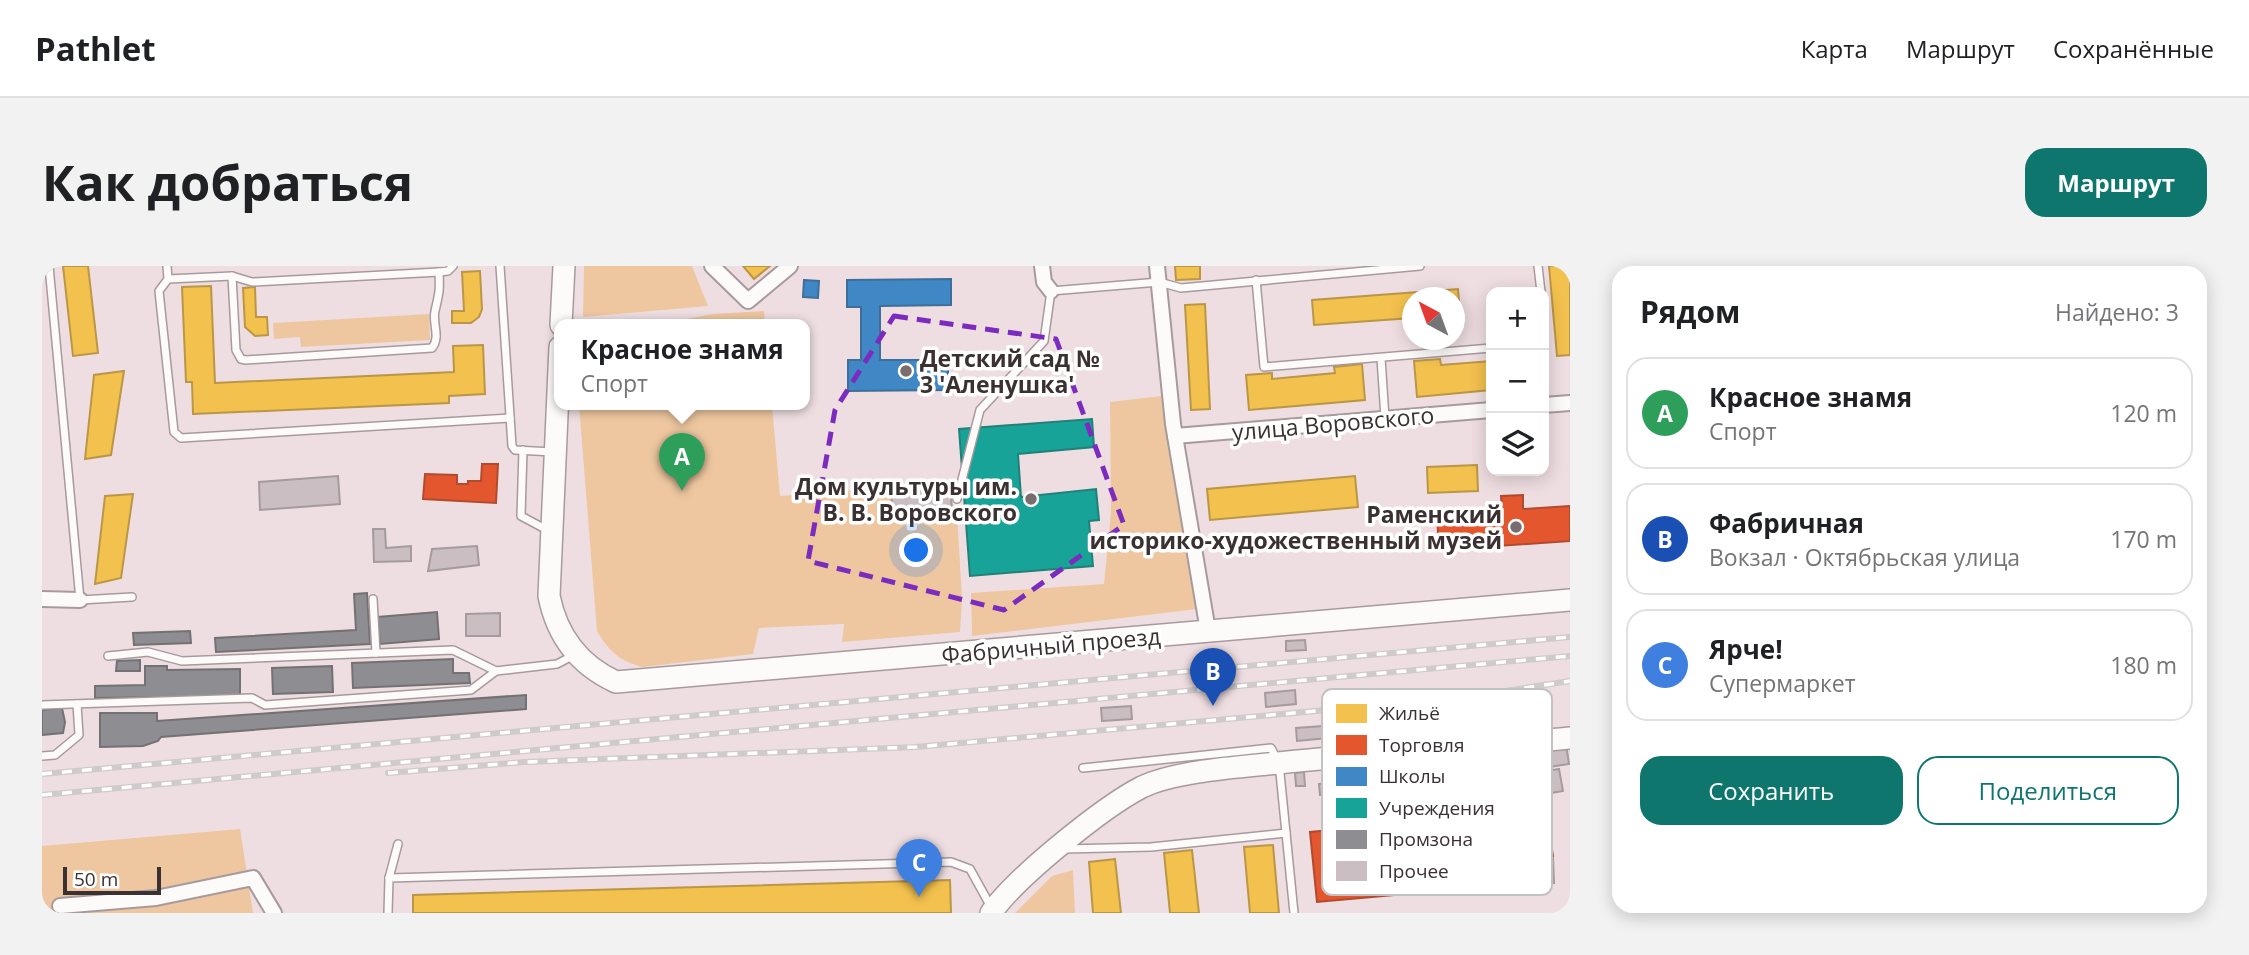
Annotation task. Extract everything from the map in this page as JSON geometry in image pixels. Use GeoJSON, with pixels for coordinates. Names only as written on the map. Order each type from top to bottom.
{"type":"FeatureCollection","features":[{"type":"Feature","properties":{"kind":"main road"},"geometry":{"type":"LineString","coordinates":[[561,319],[564,266]]}},
{"type":"Feature","properties":{"kind":"main road"},"geometry":{"type":"LineString","coordinates":[[556,410],[551,606],[560,633],[577,654]]}},
{"type":"Feature","properties":{"kind":"main road","name":"Фабричный проезд"},"geometry":{"type":"LineString","coordinates":[[577,654],[593,671],[616,682],[1570,600]]}},
{"type":"Feature","properties":{"kind":"main road"},"geometry":{"type":"LineString","coordinates":[[1552,740],[1570,738]]}},
{"type":"Feature","properties":{"kind":"main road"},"geometry":{"type":"LineString","coordinates":[[992,911],[1091,821],[1143,787],[1192,774],[1322,759]]}},
{"type":"Feature","properties":{"kind":"street"},"geometry":{"type":"LineString","coordinates":[[712,266],[748,301],[790,266]]}},
{"type":"Feature","properties":{"kind":"street"},"geometry":{"type":"LineString","coordinates":[[1042,266],[1044,282],[1051,292]]}},
{"type":"Feature","properties":{"kind":"street"},"geometry":{"type":"LineString","coordinates":[[1157,266],[1175,436],[1208,631]]}},
{"type":"Feature","properties":{"kind":"street"},"geometry":{"type":"LineString","coordinates":[[1549,405],[1570,403]]}},
{"type":"Feature","properties":{"kind":"street","name":"улица Воровского"},"geometry":{"type":"LineString","coordinates":[[1175,436],[1486,410]]}},
{"type":"Feature","properties":{"kind":"street"},"geometry":{"type":"LineString","coordinates":[[42,599],[80,600]]}},
{"type":"Feature","properties":{"kind":"street"},"geometry":{"type":"LineString","coordinates":[[60,906],[156,898],[253,878],[274,913]]}},
{"type":"Feature","properties":{"kind":"lane"},"geometry":{"type":"LineString","coordinates":[[49,266],[80,600],[132,597]]}},
{"type":"Feature","properties":{"kind":"lane"},"geometry":{"type":"LineString","coordinates":[[167,266],[168,279],[159,291],[172,427],[177,436],[510,418]]}},
{"type":"Feature","properties":{"kind":"lane"},"geometry":{"type":"LineString","coordinates":[[168,279],[232,276],[252,282],[439,272],[448,271],[453,266]]}},
{"type":"Feature","properties":{"kind":"lane"},"geometry":{"type":"LineString","coordinates":[[500,266],[513,448],[554,452]]}},
{"type":"Feature","properties":{"kind":"lane"},"geometry":{"type":"LineString","coordinates":[[957,499],[980,410],[1044,341],[1051,292],[1159,282],[1181,288],[1420,266]]}},
{"type":"Feature","properties":{"kind":"lane"},"geometry":{"type":"LineString","coordinates":[[1538,266],[1540,287]]}},
{"type":"Feature","properties":{"kind":"lane"},"geometry":{"type":"LineString","coordinates":[[232,276],[236,350],[241,359],[246,360],[432,348],[436,341],[435,311],[441,299],[439,272]]}},
{"type":"Feature","properties":{"kind":"lane"},"geometry":{"type":"LineString","coordinates":[[1256,280],[1264,367],[1486,348]]}},
{"type":"Feature","properties":{"kind":"lane"},"geometry":{"type":"LineString","coordinates":[[1381,358],[1385,419]]}},
{"type":"Feature","properties":{"kind":"lane"},"geometry":{"type":"LineString","coordinates":[[523,450],[521,516],[551,532]]}},
{"type":"Feature","properties":{"kind":"lane"},"geometry":{"type":"LineString","coordinates":[[373,599],[376,653]]}},
{"type":"Feature","properties":{"kind":"lane"},"geometry":{"type":"LineString","coordinates":[[108,656],[148,652],[181,662],[453,650],[496,671]]}},
{"type":"Feature","properties":{"kind":"lane"},"geometry":{"type":"LineString","coordinates":[[42,705],[252,698],[265,705],[471,690],[496,671],[557,664],[577,654]]}},
{"type":"Feature","properties":{"kind":"lane"},"geometry":{"type":"LineString","coordinates":[[42,756],[55,755],[79,735],[77,704]]}},
{"type":"Feature","properties":{"kind":"lane"},"geometry":{"type":"LineString","coordinates":[[1083,768],[1271,748],[1279,763],[1294,913]]}},
{"type":"Feature","properties":{"kind":"lane"},"geometry":{"type":"LineString","coordinates":[[1056,850],[1150,847],[1286,833]]}},
{"type":"Feature","properties":{"kind":"lane"},"geometry":{"type":"LineString","coordinates":[[388,913],[389,878],[398,844]]}},
{"type":"Feature","properties":{"kind":"lane"},"geometry":{"type":"LineString","coordinates":[[389,878],[951,862],[970,869],[992,911]]}},
{"type":"Feature","properties":{"kind":"highlighted area"},"geometry":{"type":"Polygon","coordinates":[[[894,316],[1056,339],[1124,525],[1004,610],[808,561],[835,410],[894,316]]]}},
{"type":"Feature","properties":{"kind":"shaded area"},"geometry":{"type":"Polygon","coordinates":[[[584,266],[692,266],[708,306],[583,317],[584,266]]]}},
{"type":"Feature","properties":{"kind":"shaded area"},"geometry":{"type":"Polygon","coordinates":[[[764,311],[765,319],[686,319],[713,314],[764,311]]]}},
{"type":"Feature","properties":{"kind":"shaded area"},"geometry":{"type":"Polygon","coordinates":[[[429,314],[430,340],[301,347],[300,337],[274,339],[273,323],[429,314]]]}},
{"type":"Feature","properties":{"kind":"shaded area"},"geometry":{"type":"Polygon","coordinates":[[[1162,396],[1197,609],[972,636],[971,593],[1104,584],[1111,512],[1110,402],[1162,396]]]}},
{"type":"Feature","properties":{"kind":"shaded area"},"geometry":{"type":"Polygon","coordinates":[[[579,410],[772,410],[780,496],[952,482],[952,512],[957,512],[962,599],[960,632],[842,642],[844,624],[759,628],[753,654],[643,667],[621,658],[610,649],[597,631],[579,410]]]}},
{"type":"Feature","properties":{"kind":"shaded area"},"geometry":{"type":"Polygon","coordinates":[[[240,829],[253,913],[42,913],[42,846],[240,829]]]}},
{"type":"Feature","properties":{"kind":"shaded area"},"geometry":{"type":"Polygon","coordinates":[[[1073,870],[1075,913],[1015,913],[1052,876],[1073,870]]]}},
{"type":"Feature","properties":{"kind":"building: Жильё"},"geometry":{"type":"Polygon","coordinates":[[[63,266],[88,266],[98,353],[73,356],[63,266]]]}},
{"type":"Feature","properties":{"kind":"building: Жильё"},"geometry":{"type":"Polygon","coordinates":[[[743,266],[770,266],[754,279],[743,266]]]}},
{"type":"Feature","properties":{"kind":"building: Жильё"},"geometry":{"type":"Polygon","coordinates":[[[1175,266],[1200,266],[1200,279],[1176,280],[1175,266]]]}},
{"type":"Feature","properties":{"kind":"building: Жильё"},"geometry":{"type":"Polygon","coordinates":[[[1549,266],[1570,266],[1570,355],[1557,356],[1549,266]]]}},
{"type":"Feature","properties":{"kind":"building: Жильё"},"geometry":{"type":"Polygon","coordinates":[[[480,271],[482,309],[479,317],[471,323],[452,323],[452,311],[464,311],[462,272],[480,271]]]}},
{"type":"Feature","properties":{"kind":"building: Жильё"},"geometry":{"type":"Polygon","coordinates":[[[211,286],[215,383],[454,372],[453,346],[483,345],[485,394],[449,396],[449,403],[193,414],[192,382],[186,382],[182,287],[211,286]]]}},
{"type":"Feature","properties":{"kind":"building: Жильё"},"geometry":{"type":"Polygon","coordinates":[[[255,287],[256,317],[267,317],[268,335],[255,336],[245,327],[243,288],[255,287]]]}},
{"type":"Feature","properties":{"kind":"building: Жильё"},"geometry":{"type":"Polygon","coordinates":[[[1402,293],[1402,319],[1314,325],[1312,300],[1402,293]]]}},
{"type":"Feature","properties":{"kind":"building: Жильё"},"geometry":{"type":"Polygon","coordinates":[[[1205,304],[1210,409],[1191,410],[1185,305],[1205,304]]]}},
{"type":"Feature","properties":{"kind":"building: Жильё"},"geometry":{"type":"Polygon","coordinates":[[[1440,359],[1441,365],[1486,361],[1486,390],[1417,397],[1414,361],[1440,359]]]}},
{"type":"Feature","properties":{"kind":"building: Жильё"},"geometry":{"type":"Polygon","coordinates":[[[1362,364],[1365,400],[1249,410],[1246,375],[1272,373],[1272,379],[1335,373],[1334,367],[1362,364]]]}},
{"type":"Feature","properties":{"kind":"building: Жильё"},"geometry":{"type":"Polygon","coordinates":[[[124,371],[111,455],[85,459],[94,375],[124,371]]]}},
{"type":"Feature","properties":{"kind":"building: Жильё"},"geometry":{"type":"Polygon","coordinates":[[[1477,465],[1478,491],[1428,493],[1427,467],[1477,465]]]}},
{"type":"Feature","properties":{"kind":"building: Жильё"},"geometry":{"type":"Polygon","coordinates":[[[1355,476],[1358,507],[1210,520],[1207,489],[1355,476]]]}},
{"type":"Feature","properties":{"kind":"building: Жильё"},"geometry":{"type":"Polygon","coordinates":[[[133,494],[121,578],[95,584],[105,496],[133,494]]]}},
{"type":"Feature","properties":{"kind":"building: Жильё"},"geometry":{"type":"Polygon","coordinates":[[[1273,845],[1279,913],[1250,913],[1244,847],[1273,845]]]}},
{"type":"Feature","properties":{"kind":"building: Жильё"},"geometry":{"type":"Polygon","coordinates":[[[1192,850],[1199,913],[1170,913],[1164,853],[1192,850]]]}},
{"type":"Feature","properties":{"kind":"building: Жильё"},"geometry":{"type":"Polygon","coordinates":[[[1115,859],[1121,913],[1093,913],[1089,862],[1115,859]]]}},
{"type":"Feature","properties":{"kind":"building: Жильё"},"geometry":{"type":"Polygon","coordinates":[[[950,880],[951,913],[413,913],[413,895],[950,880]]]}},
{"type":"Feature","properties":{"kind":"building: Торговля"},"geometry":{"type":"Polygon","coordinates":[[[482,464],[498,464],[496,503],[423,499],[425,474],[457,475],[457,484],[468,484],[468,481],[481,481],[482,464]]]}},
{"type":"Feature","properties":{"kind":"building: Торговля"},"geometry":{"type":"Polygon","coordinates":[[[1523,495],[1523,509],[1570,506],[1570,541],[1439,550],[1437,515],[1502,510],[1501,496],[1523,495]]]}},
{"type":"Feature","properties":{"kind":"building: Торговля"},"geometry":{"type":"Polygon","coordinates":[[[1322,831],[1322,895],[1394,895],[1317,902],[1310,832],[1322,831]]]}},
{"type":"Feature","properties":{"kind":"building: Школы"},"geometry":{"type":"Polygon","coordinates":[[[951,279],[951,305],[880,306],[880,360],[948,360],[948,390],[848,391],[848,360],[861,360],[861,307],[847,307],[847,280],[951,279]]]}},
{"type":"Feature","properties":{"kind":"building: Школы"},"geometry":{"type":"Polygon","coordinates":[[[804,280],[819,281],[818,298],[803,297],[804,280]]]}},
{"type":"Feature","properties":{"kind":"building: Учреждения","name":"Дом культуры им. В. В. Воровского"},"geometry":{"type":"Polygon","coordinates":[[[1092,419],[1094,447],[1018,454],[1021,497],[1096,489],[1099,520],[1089,521],[1093,566],[970,576],[959,429],[1092,419]]]}},
{"type":"Feature","properties":{"kind":"building: Промзона"},"geometry":{"type":"Polygon","coordinates":[[[367,593],[370,644],[216,652],[215,638],[356,630],[354,594],[367,593]]]}},
{"type":"Feature","properties":{"kind":"building: Промзона"},"geometry":{"type":"Polygon","coordinates":[[[437,612],[439,639],[380,644],[378,617],[437,612]]]}},
{"type":"Feature","properties":{"kind":"building: Промзона"},"geometry":{"type":"Polygon","coordinates":[[[190,631],[191,643],[134,645],[133,633],[190,631]]]}},
{"type":"Feature","properties":{"kind":"building: Промзона"},"geometry":{"type":"Polygon","coordinates":[[[453,659],[453,673],[469,673],[470,683],[353,688],[352,663],[453,659]]]}},
{"type":"Feature","properties":{"kind":"building: Промзона"},"geometry":{"type":"Polygon","coordinates":[[[140,660],[140,671],[116,671],[117,661],[140,660]]]}},
{"type":"Feature","properties":{"kind":"building: Промзона"},"geometry":{"type":"Polygon","coordinates":[[[145,666],[167,666],[167,670],[240,669],[240,696],[95,698],[95,686],[145,685],[145,666]]]}},
{"type":"Feature","properties":{"kind":"building: Промзона"},"geometry":{"type":"Polygon","coordinates":[[[332,666],[333,692],[273,694],[272,668],[332,666]]]}},
{"type":"Feature","properties":{"kind":"building: Промзона"},"geometry":{"type":"Polygon","coordinates":[[[526,695],[526,709],[161,737],[158,741],[143,746],[100,747],[100,713],[157,713],[157,721],[526,695]]]}},
{"type":"Feature","properties":{"kind":"building: Промзона"},"geometry":{"type":"Polygon","coordinates":[[[62,708],[65,722],[63,733],[42,735],[42,710],[62,708]]]}},
{"type":"Feature","properties":{"kind":"building: Прочее"},"geometry":{"type":"Polygon","coordinates":[[[338,476],[340,504],[260,510],[259,482],[338,476]]]}},
{"type":"Feature","properties":{"kind":"building: Прочее"},"geometry":{"type":"Polygon","coordinates":[[[950,483],[952,510],[893,515],[891,491],[950,483]]]}},
{"type":"Feature","properties":{"kind":"building: Прочее"},"geometry":{"type":"Polygon","coordinates":[[[373,529],[385,529],[386,548],[411,546],[411,561],[374,562],[373,529]]]}},
{"type":"Feature","properties":{"kind":"building: Прочее"},"geometry":{"type":"Polygon","coordinates":[[[477,546],[479,565],[428,571],[432,549],[477,546]]]}},
{"type":"Feature","properties":{"kind":"building: Прочее"},"geometry":{"type":"Polygon","coordinates":[[[500,613],[500,636],[466,636],[466,614],[500,613]]]}},
{"type":"Feature","properties":{"kind":"building: Прочее"},"geometry":{"type":"Polygon","coordinates":[[[1305,640],[1306,650],[1286,651],[1286,641],[1305,640]]]}},
{"type":"Feature","properties":{"kind":"building: Прочее"},"geometry":{"type":"Polygon","coordinates":[[[1295,690],[1296,704],[1266,707],[1265,693],[1295,690]]]}},
{"type":"Feature","properties":{"kind":"building: Прочее"},"geometry":{"type":"Polygon","coordinates":[[[1131,706],[1132,719],[1102,721],[1101,708],[1131,706]]]}},
{"type":"Feature","properties":{"kind":"building: Прочее"},"geometry":{"type":"Polygon","coordinates":[[[1322,726],[1322,739],[1297,741],[1296,728],[1322,726]]]}},
{"type":"Feature","properties":{"kind":"building: Прочее"},"geometry":{"type":"Polygon","coordinates":[[[1566,744],[1569,764],[1552,767],[1552,747],[1566,744]]]}},
{"type":"Feature","properties":{"kind":"building: Прочее"},"geometry":{"type":"Polygon","coordinates":[[[1559,769],[1563,791],[1552,793],[1552,770],[1559,769]]]}},
{"type":"Feature","properties":{"kind":"building: Прочее"},"geometry":{"type":"Polygon","coordinates":[[[1304,772],[1305,786],[1296,786],[1295,773],[1304,772]]]}},
{"type":"Feature","properties":{"kind":"building: Прочее"},"geometry":{"type":"Polygon","coordinates":[[[1552,858],[1554,883],[1552,883],[1552,858]]]}},
{"type":"Feature","properties":{"kind":"railway"},"geometry":{"type":"LineString","coordinates":[[42,774],[1570,637]]}},
{"type":"Feature","properties":{"kind":"railway"},"geometry":{"type":"LineString","coordinates":[[42,795],[1570,656]]}},
{"type":"Feature","properties":{"kind":"railway"},"geometry":{"type":"LineString","coordinates":[[1518,689],[1570,681]]}},
{"type":"Feature","properties":{"kind":"railway"},"geometry":{"type":"LineString","coordinates":[[388,773],[525,762],[916,747],[1322,710]]}},
{"type":"Feature","properties":{"kind":"place","name":"Детский сад № 3 'Аленушка'"},"geometry":{"type":"Point","coordinates":[906,371]}},
{"type":"Feature","properties":{"kind":"place","name":"Красное знамя"},"geometry":{"type":"Point","coordinates":[682,491]}},
{"type":"Feature","properties":{"kind":"place","name":"Дом культуры им. В. В. Воровского"},"geometry":{"type":"Point","coordinates":[1031,499]}},
{"type":"Feature","properties":{"kind":"place","name":"Раменский историко-художественный музей"},"geometry":{"type":"Point","coordinates":[1516,527]}},
{"type":"Feature","properties":{"kind":"place","name":"Фабричная"},"geometry":{"type":"Point","coordinates":[1213,706]}},
{"type":"Feature","properties":{"kind":"place","name":"Ярче!"},"geometry":{"type":"Point","coordinates":[919,897]}}]}
